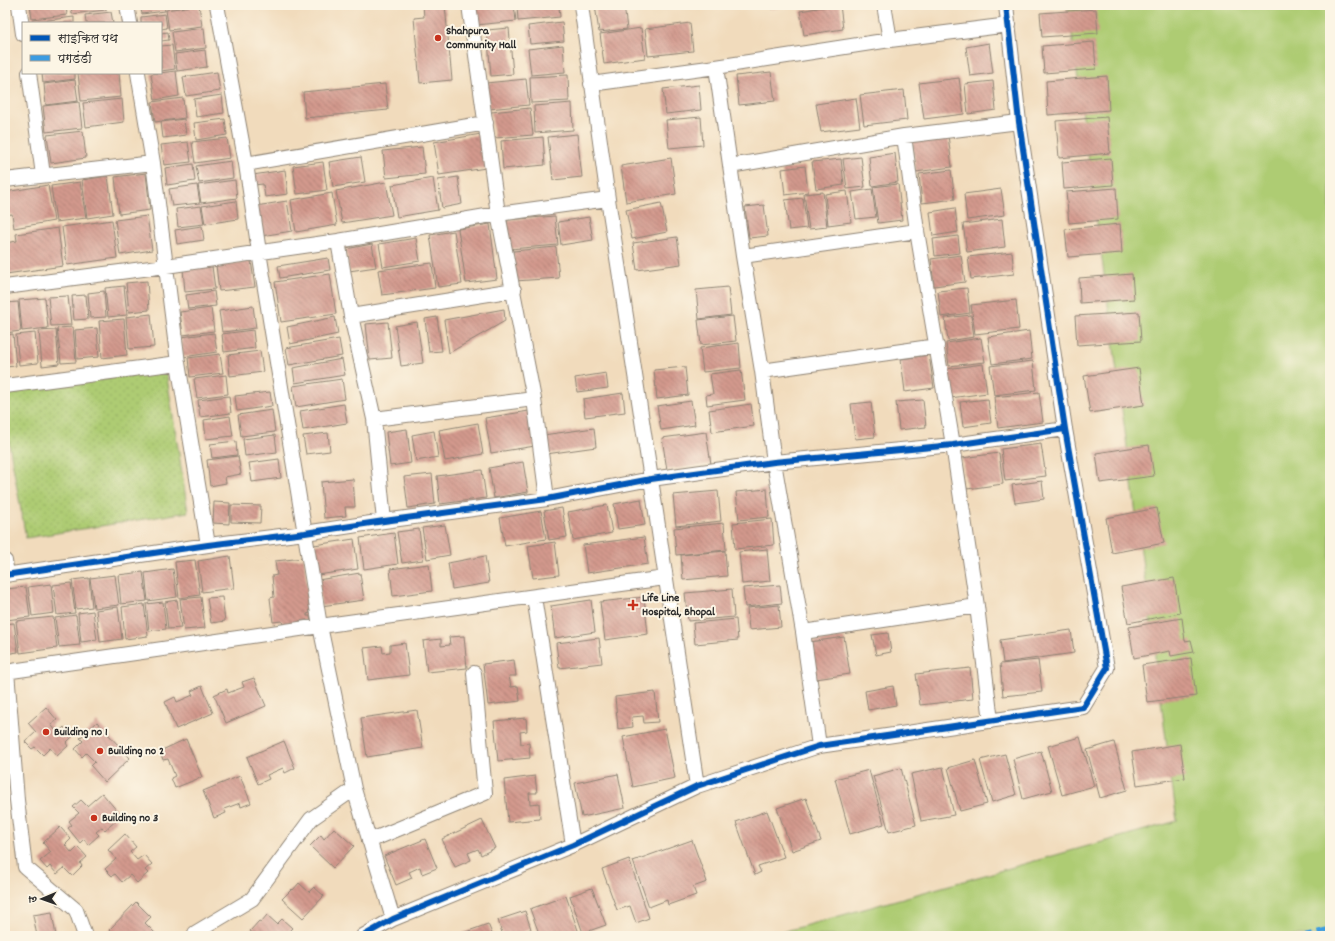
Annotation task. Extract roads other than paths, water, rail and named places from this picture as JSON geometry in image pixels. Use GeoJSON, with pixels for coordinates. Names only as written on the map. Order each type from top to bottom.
{"type":"FeatureCollection","features":[{"type":"Feature","properties":{"kind":"street"},"geometry":{"type":"LineString","coordinates":[[19,5],[22,27]]}},
{"type":"Feature","properties":{"kind":"street"},"geometry":{"type":"LineString","coordinates":[[127,5],[130,22]]}},
{"type":"Feature","properties":{"kind":"street"},"geometry":{"type":"LineString","coordinates":[[217,5],[246,164],[320,626],[354,789],[393,919]]}},
{"type":"Feature","properties":{"kind":"street"},"geometry":{"type":"LineString","coordinates":[[469,5],[498,214],[534,399],[547,499]]}},
{"type":"Feature","properties":{"kind":"street"},"geometry":{"type":"LineString","coordinates":[[581,5],[608,199],[697,786]]}},
{"type":"Feature","properties":{"kind":"street"},"geometry":{"type":"LineString","coordinates":[[884,5],[890,40]]}},
{"type":"Feature","properties":{"kind":"street"},"geometry":{"type":"LineString","coordinates":[[363,936],[393,919],[573,845],[697,786],[819,746],[1083,707],[1107,668],[1065,429],[1019,122],[1006,5]]}},
{"type":"Feature","properties":{"kind":"street"},"geometry":{"type":"LineString","coordinates":[[591,84],[716,67],[890,40],[1009,25]]}},
{"type":"Feature","properties":{"kind":"street"},"geometry":{"type":"LineString","coordinates":[[716,67],[743,256],[762,371],[774,462],[803,632],[819,746]]}},
{"type":"Feature","properties":{"kind":"street"},"geometry":{"type":"LineString","coordinates":[[29,74],[43,175]]}},
{"type":"Feature","properties":{"kind":"street"},"geometry":{"type":"LineString","coordinates":[[138,74],[153,162],[178,363],[208,545]]}},
{"type":"Feature","properties":{"kind":"street"},"geometry":{"type":"LineString","coordinates":[[730,166],[904,136],[1019,122]]}},
{"type":"Feature","properties":{"kind":"street"},"geometry":{"type":"LineString","coordinates":[[246,164],[486,123]]}},
{"type":"Feature","properties":{"kind":"street"},"geometry":{"type":"LineString","coordinates":[[904,136],[917,231],[954,445],[977,606],[991,721]]}},
{"type":"Feature","properties":{"kind":"street"},"geometry":{"type":"LineString","coordinates":[[5,180],[153,162]]}},
{"type":"Feature","properties":{"kind":"street"},"geometry":{"type":"LineString","coordinates":[[5,287],[166,266],[338,241],[498,214],[608,199]]}},
{"type":"Feature","properties":{"kind":"street"},"geometry":{"type":"LineString","coordinates":[[743,256],[917,231]]}},
{"type":"Feature","properties":{"kind":"street"},"geometry":{"type":"LineString","coordinates":[[338,241],[351,316],[374,419],[384,521]]}},
{"type":"Feature","properties":{"kind":"street"},"geometry":{"type":"LineString","coordinates":[[351,316],[514,290]]}},
{"type":"Feature","properties":{"kind":"street"},"geometry":{"type":"LineString","coordinates":[[762,371],[937,346]]}},
{"type":"Feature","properties":{"kind":"street"},"geometry":{"type":"LineString","coordinates":[[5,386],[178,363]]}},
{"type":"Feature","properties":{"kind":"street"},"geometry":{"type":"LineString","coordinates":[[374,419],[534,399]]}},
{"type":"Feature","properties":{"kind":"street"},"geometry":{"type":"LineString","coordinates":[[5,561],[6,575],[208,545],[547,499],[651,479],[774,462],[954,445],[1065,429]]}},
{"type":"Feature","properties":{"kind":"street"},"geometry":{"type":"LineString","coordinates":[[85,936],[76,910],[25,867],[17,800],[6,672],[665,578]]}},
{"type":"Feature","properties":{"kind":"street"},"geometry":{"type":"LineString","coordinates":[[534,597],[573,845]]}},
{"type":"Feature","properties":{"kind":"street"},"geometry":{"type":"LineString","coordinates":[[803,632],[977,606]]}},
{"type":"Feature","properties":{"kind":"street"},"geometry":{"type":"LineString","coordinates":[[369,841],[485,793],[474,673]]}},
{"type":"Feature","properties":{"kind":"street"},"geometry":{"type":"LineString","coordinates":[[196,933],[252,899],[311,819],[354,789]]}},
{"type":"Feature","properties":{"kind":"place","name":"Shahpura Community Hall"},"geometry":{"type":"Point","coordinates":[438,38]}},
{"type":"Feature","properties":{"kind":"place","name":"Life Line Hospital, Bhopal"},"geometry":{"type":"Point","coordinates":[633,605]}},
{"type":"Feature","properties":{"kind":"place","name":"Building no 1"},"geometry":{"type":"Point","coordinates":[46,732]}},
{"type":"Feature","properties":{"kind":"place","name":"Building no 2"},"geometry":{"type":"Point","coordinates":[100,751]}},
{"type":"Feature","properties":{"kind":"place","name":"Building no 3"},"geometry":{"type":"Point","coordinates":[94,818]}}]}
